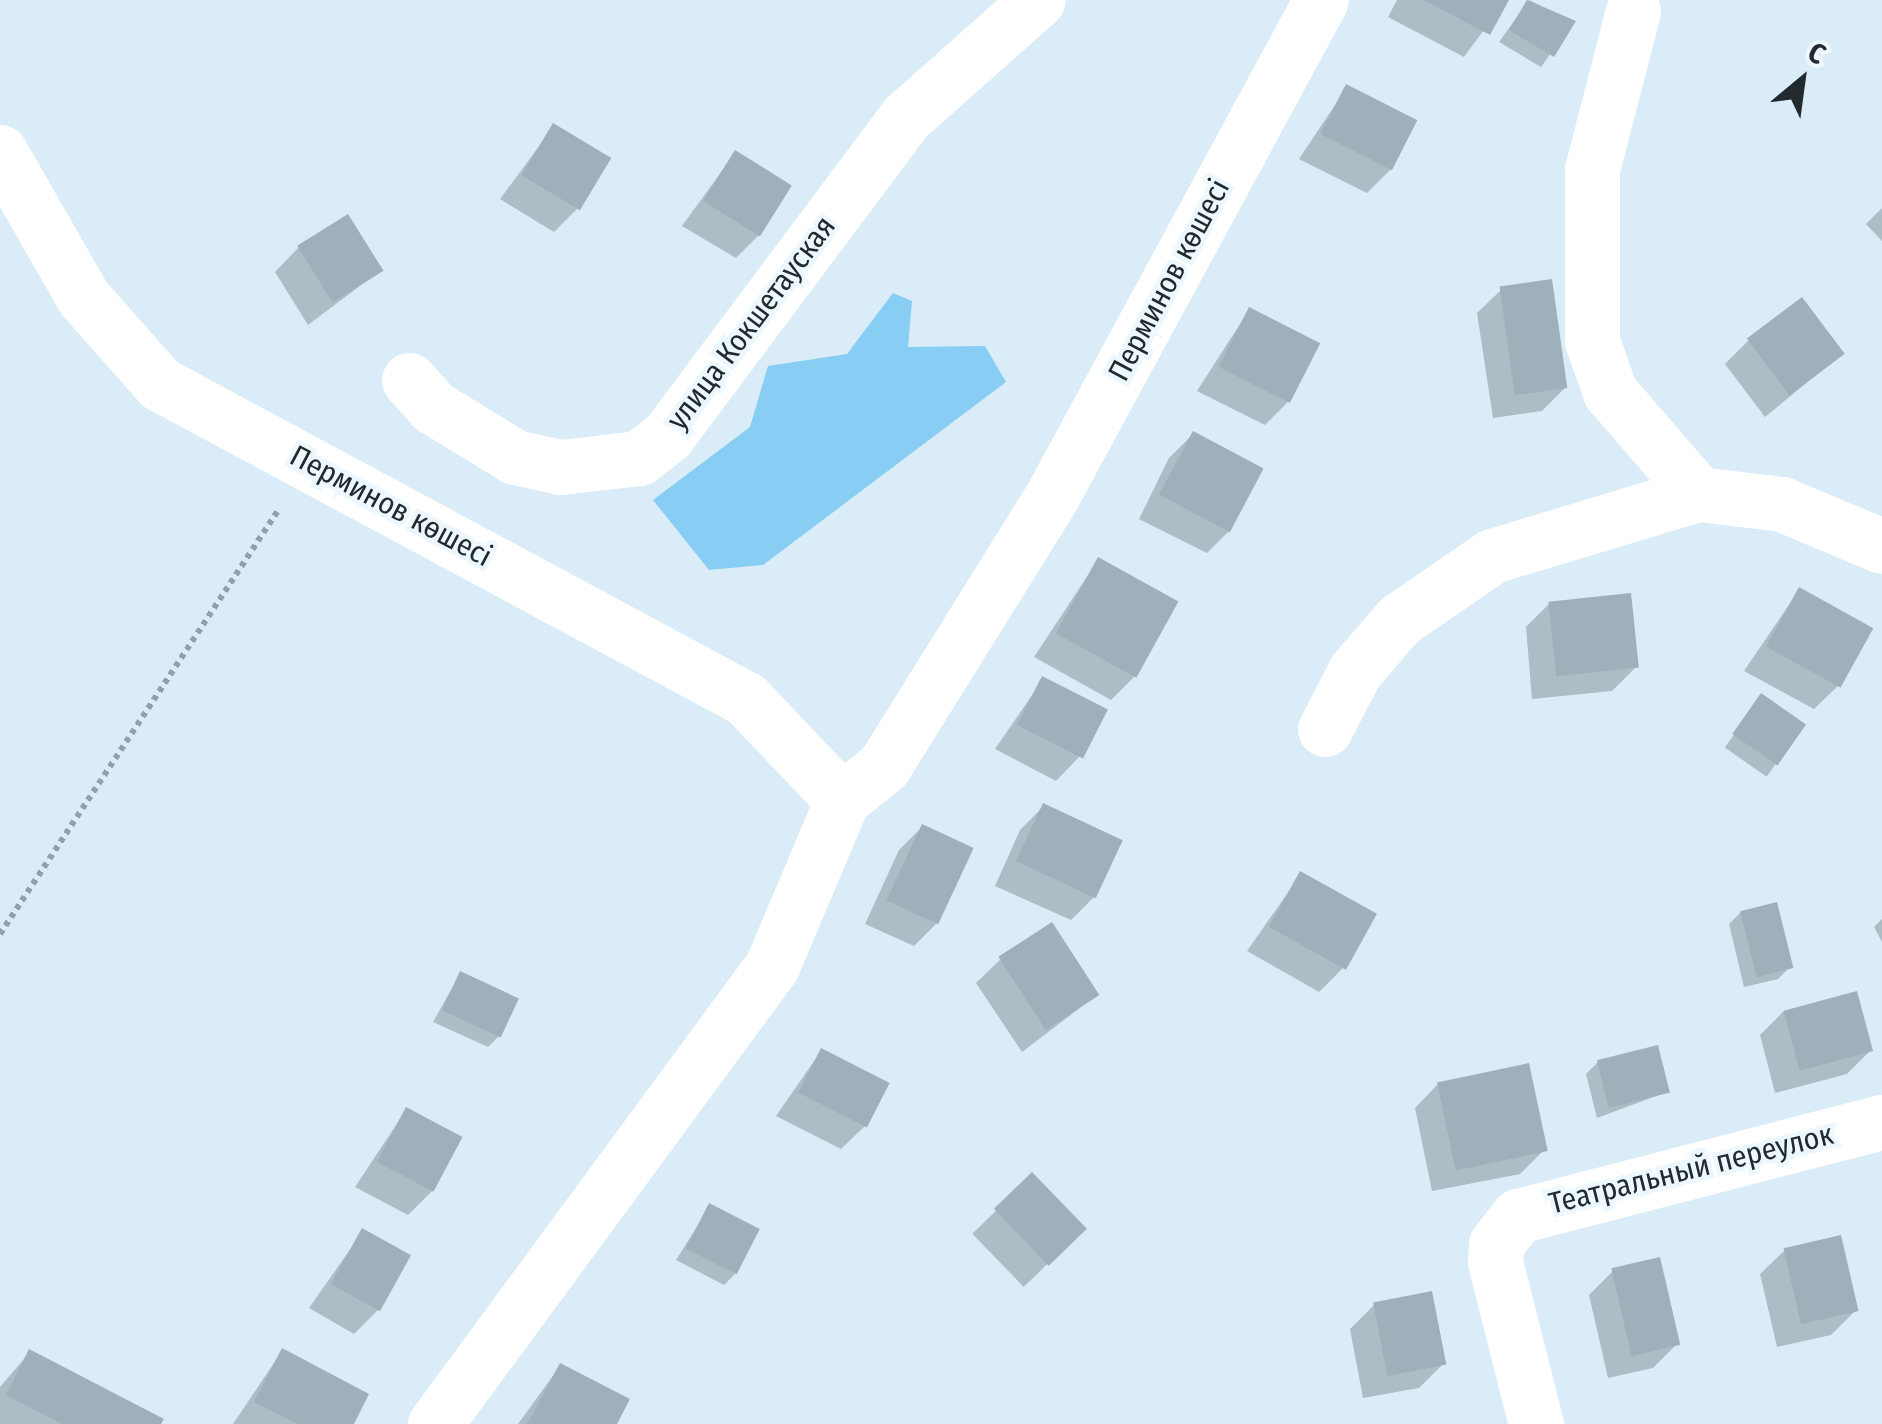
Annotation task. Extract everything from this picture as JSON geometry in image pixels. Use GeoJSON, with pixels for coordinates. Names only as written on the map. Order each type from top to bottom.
{"type":"FeatureCollection","features":[{"type":"Feature","properties":{"kind":"street","name":"улица Кокшетауская"},"geometry":{"type":"LineString","coordinates":[[409,380],[432,408],[515,457],[561,468],[639,458],[668,435],[906,117],[1038,0]]}},
{"type":"Feature","properties":{"kind":"street","name":"Перминов көшесі"},"geometry":{"type":"LineString","coordinates":[[435,1424],[772,966],[842,800],[884,766],[1052,496],[1321,0]]}},
{"type":"Feature","properties":{"kind":"street"},"geometry":{"type":"LineString","coordinates":[[1634,4],[1592,169],[1592,341],[1610,392],[1698,494]]}},
{"type":"Feature","properties":{"kind":"street","name":"Перминов көшесі"},"geometry":{"type":"LineString","coordinates":[[0,152],[83,297],[160,384],[746,698],[842,800]]}},
{"type":"Feature","properties":{"kind":"street"},"geometry":{"type":"LineString","coordinates":[[1325,730],[1355,671],[1446,581],[1492,556],[1698,494],[1782,504],[1882,546]]}},
{"type":"Feature","properties":{"kind":"street","name":"Театральный переулок"},"geometry":{"type":"LineString","coordinates":[[1536,1424],[1496,1262],[1505,1228],[1535,1208],[1882,1122]]}},
{"type":"Feature","properties":{"kind":"path"},"geometry":{"type":"LineString","coordinates":[[0,934],[310,462]]}},
{"type":"Feature","properties":{"kind":"water"},"geometry":{"type":"Polygon","coordinates":[[[893,293],[912,301],[908,347],[985,346],[1006,382],[763,565],[709,570],[653,500],[750,427],[768,366],[847,354],[893,293]]]}},
{"type":"Feature","properties":{"kind":"building"},"geometry":{"type":"Polygon","coordinates":[[[1424,0],[1509,0],[1490,35],[1424,0]]]}},
{"type":"Feature","properties":{"kind":"building"},"geometry":{"type":"Polygon","coordinates":[[[1527,0],[1576,21],[1554,57],[1509,30],[1527,0]]]}},
{"type":"Feature","properties":{"kind":"building"},"geometry":{"type":"Polygon","coordinates":[[[1346,84],[1417,120],[1392,170],[1321,134],[1346,84]]]}},
{"type":"Feature","properties":{"kind":"building"},"geometry":{"type":"Polygon","coordinates":[[[553,123],[611,158],[580,210],[522,175],[553,123]]]}},
{"type":"Feature","properties":{"kind":"building"},"geometry":{"type":"Polygon","coordinates":[[[735,150],[792,186],[760,236],[703,201],[735,150]]]}},
{"type":"Feature","properties":{"kind":"building"},"geometry":{"type":"Polygon","coordinates":[[[348,214],[384,271],[333,303],[297,246],[348,214]]]}},
{"type":"Feature","properties":{"kind":"building"},"geometry":{"type":"Polygon","coordinates":[[[1552,279],[1567,388],[1515,395],[1500,286],[1552,279]]]}},
{"type":"Feature","properties":{"kind":"building"},"geometry":{"type":"Polygon","coordinates":[[[1802,297],[1845,354],[1790,395],[1747,339],[1802,297]]]}},
{"type":"Feature","properties":{"kind":"building"},"geometry":{"type":"Polygon","coordinates":[[[1249,307],[1320,343],[1290,403],[1219,367],[1249,307]]]}},
{"type":"Feature","properties":{"kind":"building"},"geometry":{"type":"Polygon","coordinates":[[[1193,431],[1264,469],[1230,532],[1159,495],[1193,431]]]}},
{"type":"Feature","properties":{"kind":"building"},"geometry":{"type":"Polygon","coordinates":[[[1098,557],[1178,602],[1136,678],[1056,633],[1098,557]]]}},
{"type":"Feature","properties":{"kind":"building"},"geometry":{"type":"Polygon","coordinates":[[[1799,587],[1873,628],[1840,688],[1766,646],[1799,587]]]}},
{"type":"Feature","properties":{"kind":"building"},"geometry":{"type":"Polygon","coordinates":[[[1631,593],[1639,668],[1556,676],[1548,602],[1631,593]]]}},
{"type":"Feature","properties":{"kind":"building"},"geometry":{"type":"Polygon","coordinates":[[[1042,676],[1108,710],[1083,759],[1017,725],[1042,676]]]}},
{"type":"Feature","properties":{"kind":"building"},"geometry":{"type":"Polygon","coordinates":[[[1761,693],[1806,725],[1777,766],[1732,734],[1761,693]]]}},
{"type":"Feature","properties":{"kind":"building"},"geometry":{"type":"Polygon","coordinates":[[[1043,803],[1123,840],[1096,898],[1016,861],[1043,803]]]}},
{"type":"Feature","properties":{"kind":"building"},"geometry":{"type":"Polygon","coordinates":[[[922,824],[974,848],[938,924],[887,900],[922,824]]]}},
{"type":"Feature","properties":{"kind":"building"},"geometry":{"type":"Polygon","coordinates":[[[1300,871],[1377,914],[1346,970],[1269,927],[1300,871]]]}},
{"type":"Feature","properties":{"kind":"building"},"geometry":{"type":"Polygon","coordinates":[[[1777,902],[1793,968],[1757,977],[1740,911],[1777,902]]]}},
{"type":"Feature","properties":{"kind":"building"},"geometry":{"type":"Polygon","coordinates":[[[1052,922],[1099,995],[1046,1030],[998,957],[1052,922]]]}},
{"type":"Feature","properties":{"kind":"building"},"geometry":{"type":"Polygon","coordinates":[[[460,971],[519,998],[501,1037],[442,1010],[460,971]]]}},
{"type":"Feature","properties":{"kind":"building"},"geometry":{"type":"Polygon","coordinates":[[[1857,991],[1873,1051],[1800,1071],[1784,1011],[1857,991]]]}},
{"type":"Feature","properties":{"kind":"building"},"geometry":{"type":"Polygon","coordinates":[[[1658,1045],[1670,1093],[1609,1108],[1597,1060],[1658,1045]]]}},
{"type":"Feature","properties":{"kind":"building"},"geometry":{"type":"Polygon","coordinates":[[[821,1048],[890,1083],[867,1128],[798,1093],[821,1048]]]}},
{"type":"Feature","properties":{"kind":"building"},"geometry":{"type":"Polygon","coordinates":[[[1529,1063],[1548,1151],[1456,1171],[1437,1083],[1529,1063]]]}},
{"type":"Feature","properties":{"kind":"building"},"geometry":{"type":"Polygon","coordinates":[[[406,1107],[463,1137],[433,1192],[377,1162],[406,1107]]]}},
{"type":"Feature","properties":{"kind":"building"},"geometry":{"type":"Polygon","coordinates":[[[1032,1172],[1087,1229],[1049,1266],[994,1209],[1032,1172]]]}},
{"type":"Feature","properties":{"kind":"building"},"geometry":{"type":"Polygon","coordinates":[[[709,1203],[760,1229],[737,1274],[686,1248],[709,1203]]]}},
{"type":"Feature","properties":{"kind":"building"},"geometry":{"type":"Polygon","coordinates":[[[362,1228],[411,1255],[380,1311],[331,1284],[362,1228]]]}},
{"type":"Feature","properties":{"kind":"building"},"geometry":{"type":"Polygon","coordinates":[[[1841,1235],[1859,1311],[1801,1324],[1784,1248],[1841,1235]]]}},
{"type":"Feature","properties":{"kind":"building"},"geometry":{"type":"Polygon","coordinates":[[[1660,1257],[1680,1345],[1632,1356],[1611,1268],[1660,1257]]]}},
{"type":"Feature","properties":{"kind":"building"},"geometry":{"type":"Polygon","coordinates":[[[1432,1291],[1446,1365],[1387,1376],[1373,1302],[1432,1291]]]}},
{"type":"Feature","properties":{"kind":"building"},"geometry":{"type":"Polygon","coordinates":[[[282,1348],[369,1394],[354,1424],[297,1424],[254,1402],[282,1348]]]}},
{"type":"Feature","properties":{"kind":"building"},"geometry":{"type":"Polygon","coordinates":[[[29,1349],[164,1419],[161,1424],[62,1424],[6,1395],[29,1349]]]}},
{"type":"Feature","properties":{"kind":"building"},"geometry":{"type":"Polygon","coordinates":[[[560,1363],[630,1399],[617,1424],[527,1424],[560,1363]]]}}]}
